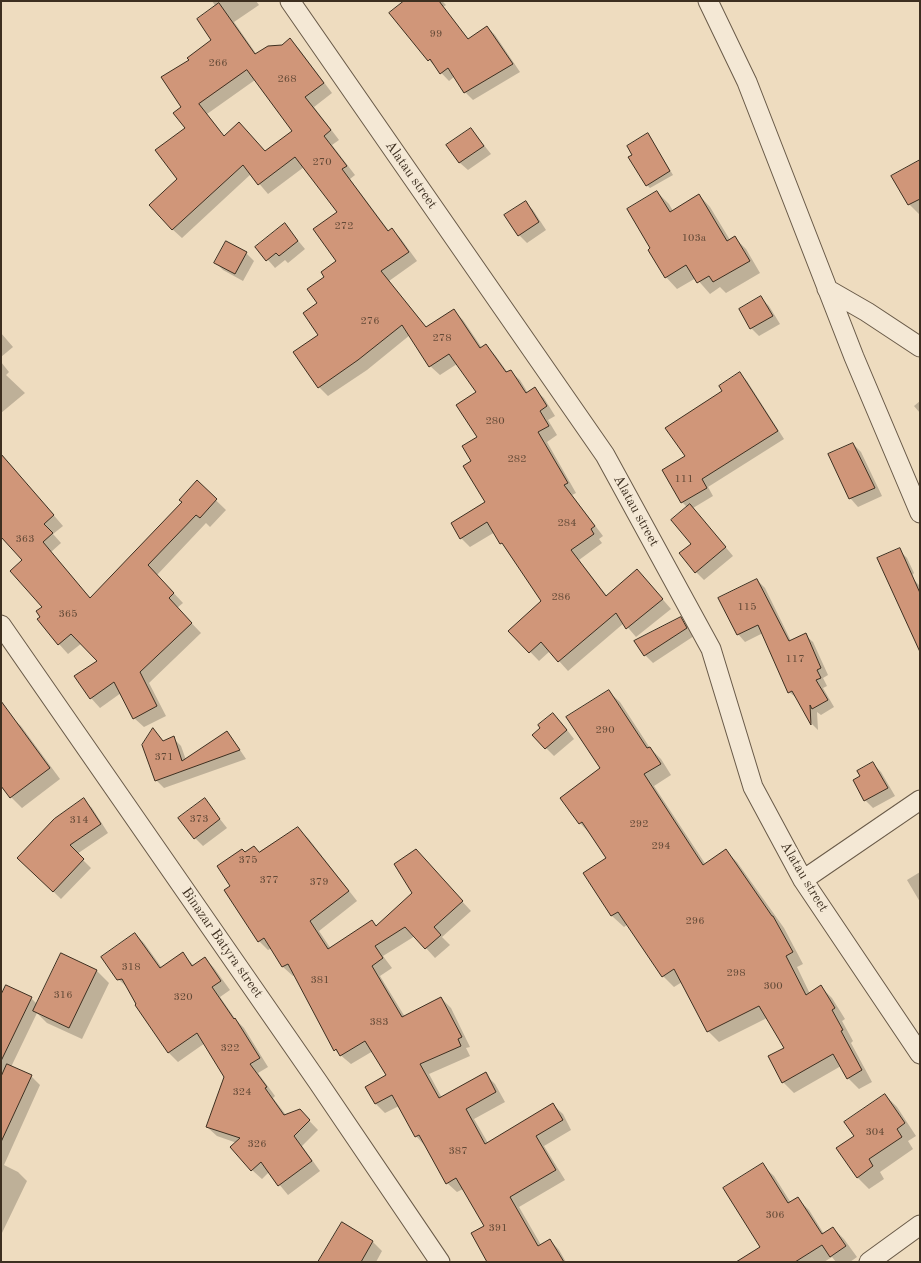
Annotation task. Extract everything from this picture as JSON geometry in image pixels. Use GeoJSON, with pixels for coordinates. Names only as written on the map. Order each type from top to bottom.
{"type":"FeatureCollection","features":[{"type":"Feature","properties":{"kind":"street","name":"Alatau street"},"geometry":{"type":"LineString","coordinates":[[290,1],[605,455],[711,649],[753,787],[803,880],[920,1054]]}},
{"type":"Feature","properties":{"kind":"street"},"geometry":{"type":"LineString","coordinates":[[708,1],[747,82],[854,357],[920,513]]}},
{"type":"Feature","properties":{"kind":"street"},"geometry":{"type":"LineString","coordinates":[[827,289],[867,312],[920,347]]}},
{"type":"Feature","properties":{"kind":"street","name":"Binazar Batyra street"},"geometry":{"type":"LineString","coordinates":[[1,625],[324,1090],[440,1262]]}},
{"type":"Feature","properties":{"kind":"street"},"geometry":{"type":"LineString","coordinates":[[803,880],[920,800]]}},
{"type":"Feature","properties":{"kind":"street"},"geometry":{"type":"LineString","coordinates":[[869,1262],[920,1225]]}},
{"type":"Feature","properties":{"kind":"building"},"geometry":{"type":"Polygon","coordinates":[[[404,1],[439,1],[468,39],[487,26],[513,64],[464,93],[448,68],[440,74],[430,59],[428,61],[389,13],[404,1]]]}},
{"type":"Feature","properties":{"kind":"building"},"geometry":{"type":"Polygon","coordinates":[[[219,3],[255,54],[268,46],[282,45],[290,38],[324,83],[305,97],[331,130],[324,136],[347,166],[342,169],[388,231],[392,228],[409,252],[381,271],[426,327],[454,309],[480,348],[486,344],[506,372],[511,370],[526,393],[535,387],[547,406],[540,411],[549,426],[538,432],[568,483],[564,485],[595,526],[591,529],[594,534],[571,550],[606,596],[637,569],[663,599],[626,629],[616,613],[558,662],[541,642],[529,653],[508,631],[541,601],[502,543],[500,544],[487,522],[460,539],[451,523],[485,502],[463,466],[471,461],[462,446],[477,437],[456,405],[476,392],[449,354],[429,367],[402,325],[358,360],[318,388],[293,352],[318,335],[303,313],[317,303],[307,289],[324,277],[321,272],[336,261],[313,229],[337,212],[295,157],[258,185],[243,165],[172,230],[149,205],[177,179],[155,150],[185,128],[173,113],[181,107],[161,77],[189,60],[187,58],[211,40],[197,19],[219,3]],[[247,70],[199,104],[224,136],[239,122],[265,151],[292,131],[247,70]]]}},
{"type":"Feature","properties":{"kind":"building"},"geometry":{"type":"Polygon","coordinates":[[[471,128],[484,146],[459,163],[446,145],[471,128]]]}},
{"type":"Feature","properties":{"kind":"building"},"geometry":{"type":"Polygon","coordinates":[[[648,133],[670,171],[646,186],[628,157],[632,155],[627,146],[648,133]]]}},
{"type":"Feature","properties":{"kind":"building"},"geometry":{"type":"Polygon","coordinates":[[[920,160],[920,199],[908,205],[891,176],[920,160]]]}},
{"type":"Feature","properties":{"kind":"building"},"geometry":{"type":"Polygon","coordinates":[[[657,191],[670,212],[699,194],[727,241],[735,236],[750,261],[713,282],[709,276],[697,283],[686,265],[665,278],[627,209],[657,191]]]}},
{"type":"Feature","properties":{"kind":"building"},"geometry":{"type":"Polygon","coordinates":[[[526,201],[539,222],[518,236],[504,215],[526,201]]]}},
{"type":"Feature","properties":{"kind":"building"},"geometry":{"type":"Polygon","coordinates":[[[285,223],[298,241],[279,256],[276,253],[266,261],[255,247],[285,223]]]}},
{"type":"Feature","properties":{"kind":"building"},"geometry":{"type":"Polygon","coordinates":[[[226,241],[247,252],[235,274],[214,263],[226,241]]]}},
{"type":"Feature","properties":{"kind":"building"},"geometry":{"type":"Polygon","coordinates":[[[761,296],[773,316],[750,329],[739,309],[761,296]]]}},
{"type":"Feature","properties":{"kind":"building"},"geometry":{"type":"Polygon","coordinates":[[[740,372],[778,431],[702,479],[707,488],[681,503],[662,470],[685,456],[665,428],[722,391],[719,386],[740,372]]]}},
{"type":"Feature","properties":{"kind":"building"},"geometry":{"type":"Polygon","coordinates":[[[853,443],[875,488],[849,499],[828,454],[853,443]]]}},
{"type":"Feature","properties":{"kind":"building"},"geometry":{"type":"Polygon","coordinates":[[[1,454],[54,515],[44,524],[53,533],[43,542],[90,598],[182,502],[179,500],[197,480],[217,499],[200,518],[196,515],[148,565],[174,593],[169,598],[192,623],[140,672],[157,706],[133,719],[114,682],[90,699],[74,676],[97,661],[71,634],[58,645],[37,619],[40,617],[36,611],[42,607],[10,571],[22,560],[1,537],[1,454]]]}},
{"type":"Feature","properties":{"kind":"building"},"geometry":{"type":"Polygon","coordinates":[[[690,504],[726,547],[695,573],[679,553],[691,544],[671,520],[690,504]]]}},
{"type":"Feature","properties":{"kind":"building"},"geometry":{"type":"Polygon","coordinates":[[[900,548],[920,593],[920,652],[877,558],[900,548]]]}},
{"type":"Feature","properties":{"kind":"building"},"geometry":{"type":"Polygon","coordinates":[[[757,579],[789,641],[806,633],[821,668],[817,670],[821,678],[816,680],[828,700],[812,709],[810,705],[811,725],[792,691],[788,693],[758,625],[737,635],[718,598],[757,579]]]}},
{"type":"Feature","properties":{"kind":"building"},"geometry":{"type":"Polygon","coordinates":[[[681,617],[687,628],[644,656],[634,641],[681,617]]]}},
{"type":"Feature","properties":{"kind":"building"},"geometry":{"type":"Polygon","coordinates":[[[609,690],[647,748],[650,747],[661,764],[644,774],[703,865],[726,849],[773,916],[793,952],[786,956],[806,995],[821,985],[835,1008],[832,1010],[843,1030],[841,1031],[862,1070],[847,1079],[833,1054],[782,1083],[768,1056],[784,1048],[759,1006],[707,1032],[674,969],[662,977],[618,912],[611,916],[583,873],[606,858],[582,822],[579,824],[560,798],[600,768],[566,717],[609,690]]]}},
{"type":"Feature","properties":{"kind":"building"},"geometry":{"type":"Polygon","coordinates":[[[1,701],[50,768],[10,798],[1,786],[1,701]]]}},
{"type":"Feature","properties":{"kind":"building"},"geometry":{"type":"Polygon","coordinates":[[[553,713],[567,730],[545,749],[532,735],[540,728],[538,725],[553,713]]]}},
{"type":"Feature","properties":{"kind":"building"},"geometry":{"type":"Polygon","coordinates":[[[153,728],[163,741],[174,736],[182,761],[227,731],[240,750],[155,781],[142,745],[153,728]]]}},
{"type":"Feature","properties":{"kind":"building"},"geometry":{"type":"Polygon","coordinates":[[[873,762],[888,788],[864,801],[853,780],[860,776],[857,771],[873,762]]]}},
{"type":"Feature","properties":{"kind":"building"},"geometry":{"type":"Polygon","coordinates":[[[84,798],[101,824],[70,845],[84,859],[53,892],[17,858],[54,819],[84,798]]]}},
{"type":"Feature","properties":{"kind":"building"},"geometry":{"type":"Polygon","coordinates":[[[205,798],[220,819],[194,839],[178,818],[205,798]]]}},
{"type":"Feature","properties":{"kind":"building"},"geometry":{"type":"Polygon","coordinates":[[[298,827],[349,891],[310,921],[328,949],[372,920],[376,926],[412,893],[394,864],[416,849],[463,901],[434,927],[441,935],[425,949],[405,927],[375,946],[383,958],[372,966],[402,1017],[441,997],[462,1037],[458,1039],[461,1046],[420,1064],[439,1098],[486,1072],[496,1092],[466,1109],[485,1144],[553,1103],[563,1120],[536,1136],[556,1170],[510,1197],[538,1246],[550,1239],[564,1262],[487,1262],[471,1233],[484,1226],[456,1178],[446,1184],[419,1135],[415,1137],[392,1095],[375,1104],[365,1087],[386,1075],[365,1041],[340,1056],[336,1049],[334,1051],[288,964],[282,967],[264,938],[258,942],[224,890],[230,886],[217,866],[242,849],[245,852],[254,846],[259,852],[298,827]]]}},
{"type":"Feature","properties":{"kind":"building"},"geometry":{"type":"Polygon","coordinates":[[[135,933],[160,968],[183,952],[192,966],[205,957],[221,981],[212,987],[235,1018],[260,1058],[250,1064],[267,1087],[265,1088],[284,1115],[300,1109],[310,1120],[294,1136],[312,1161],[278,1186],[261,1162],[251,1171],[230,1147],[240,1138],[206,1127],[224,1077],[197,1033],[168,1053],[135,1005],[122,979],[117,980],[101,957],[135,933]]]}},
{"type":"Feature","properties":{"kind":"building"},"geometry":{"type":"Polygon","coordinates":[[[61,953],[97,970],[69,1028],[33,1011],[61,953]]]}},
{"type":"Feature","properties":{"kind":"building"},"geometry":{"type":"Polygon","coordinates":[[[6,985],[32,997],[1,1061],[1,995],[6,985]]]}},
{"type":"Feature","properties":{"kind":"building"},"geometry":{"type":"Polygon","coordinates":[[[7,1064],[32,1075],[1,1142],[1,1077],[7,1064]]]}},
{"type":"Feature","properties":{"kind":"building"},"geometry":{"type":"Polygon","coordinates":[[[885,1094],[905,1123],[897,1129],[902,1137],[869,1159],[873,1166],[857,1178],[836,1148],[854,1136],[844,1122],[885,1094]]]}},
{"type":"Feature","properties":{"kind":"building"},"geometry":{"type":"Polygon","coordinates":[[[763,1163],[788,1203],[798,1197],[822,1234],[833,1227],[846,1246],[830,1257],[822,1245],[795,1262],[736,1262],[760,1247],[723,1188],[763,1163]]]}},
{"type":"Feature","properties":{"kind":"building"},"geometry":{"type":"Polygon","coordinates":[[[342,1222],[373,1241],[361,1262],[318,1262],[342,1222]]]}}]}
